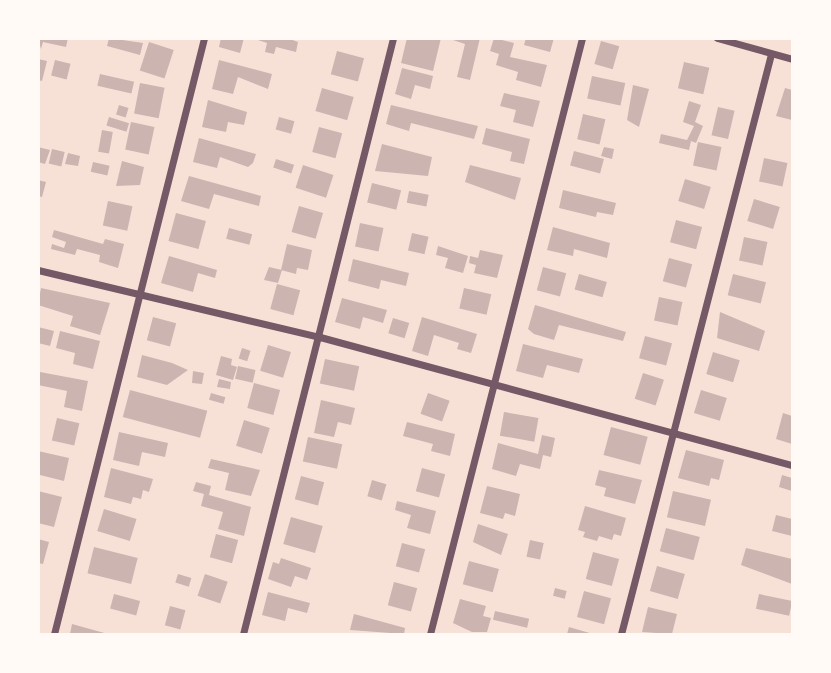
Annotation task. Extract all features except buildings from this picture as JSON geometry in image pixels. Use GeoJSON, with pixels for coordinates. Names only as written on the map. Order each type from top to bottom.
{"type":"FeatureCollection","features":[{"type":"Feature","properties":{"kind":"street"},"geometry":{"type":"LineString","coordinates":[[54,635],[204,38]]}},
{"type":"Feature","properties":{"kind":"street"},"geometry":{"type":"LineString","coordinates":[[243,635],[393,38]]}},
{"type":"Feature","properties":{"kind":"street"},"geometry":{"type":"LineString","coordinates":[[430,635],[582,38]]}},
{"type":"Feature","properties":{"kind":"street"},"geometry":{"type":"LineString","coordinates":[[717,38],[793,59]]}},
{"type":"Feature","properties":{"kind":"street"},"geometry":{"type":"LineString","coordinates":[[621,635],[771,54]]}},
{"type":"Feature","properties":{"kind":"street"},"geometry":{"type":"LineString","coordinates":[[38,270],[138,296],[320,337],[793,465]]}}]}
